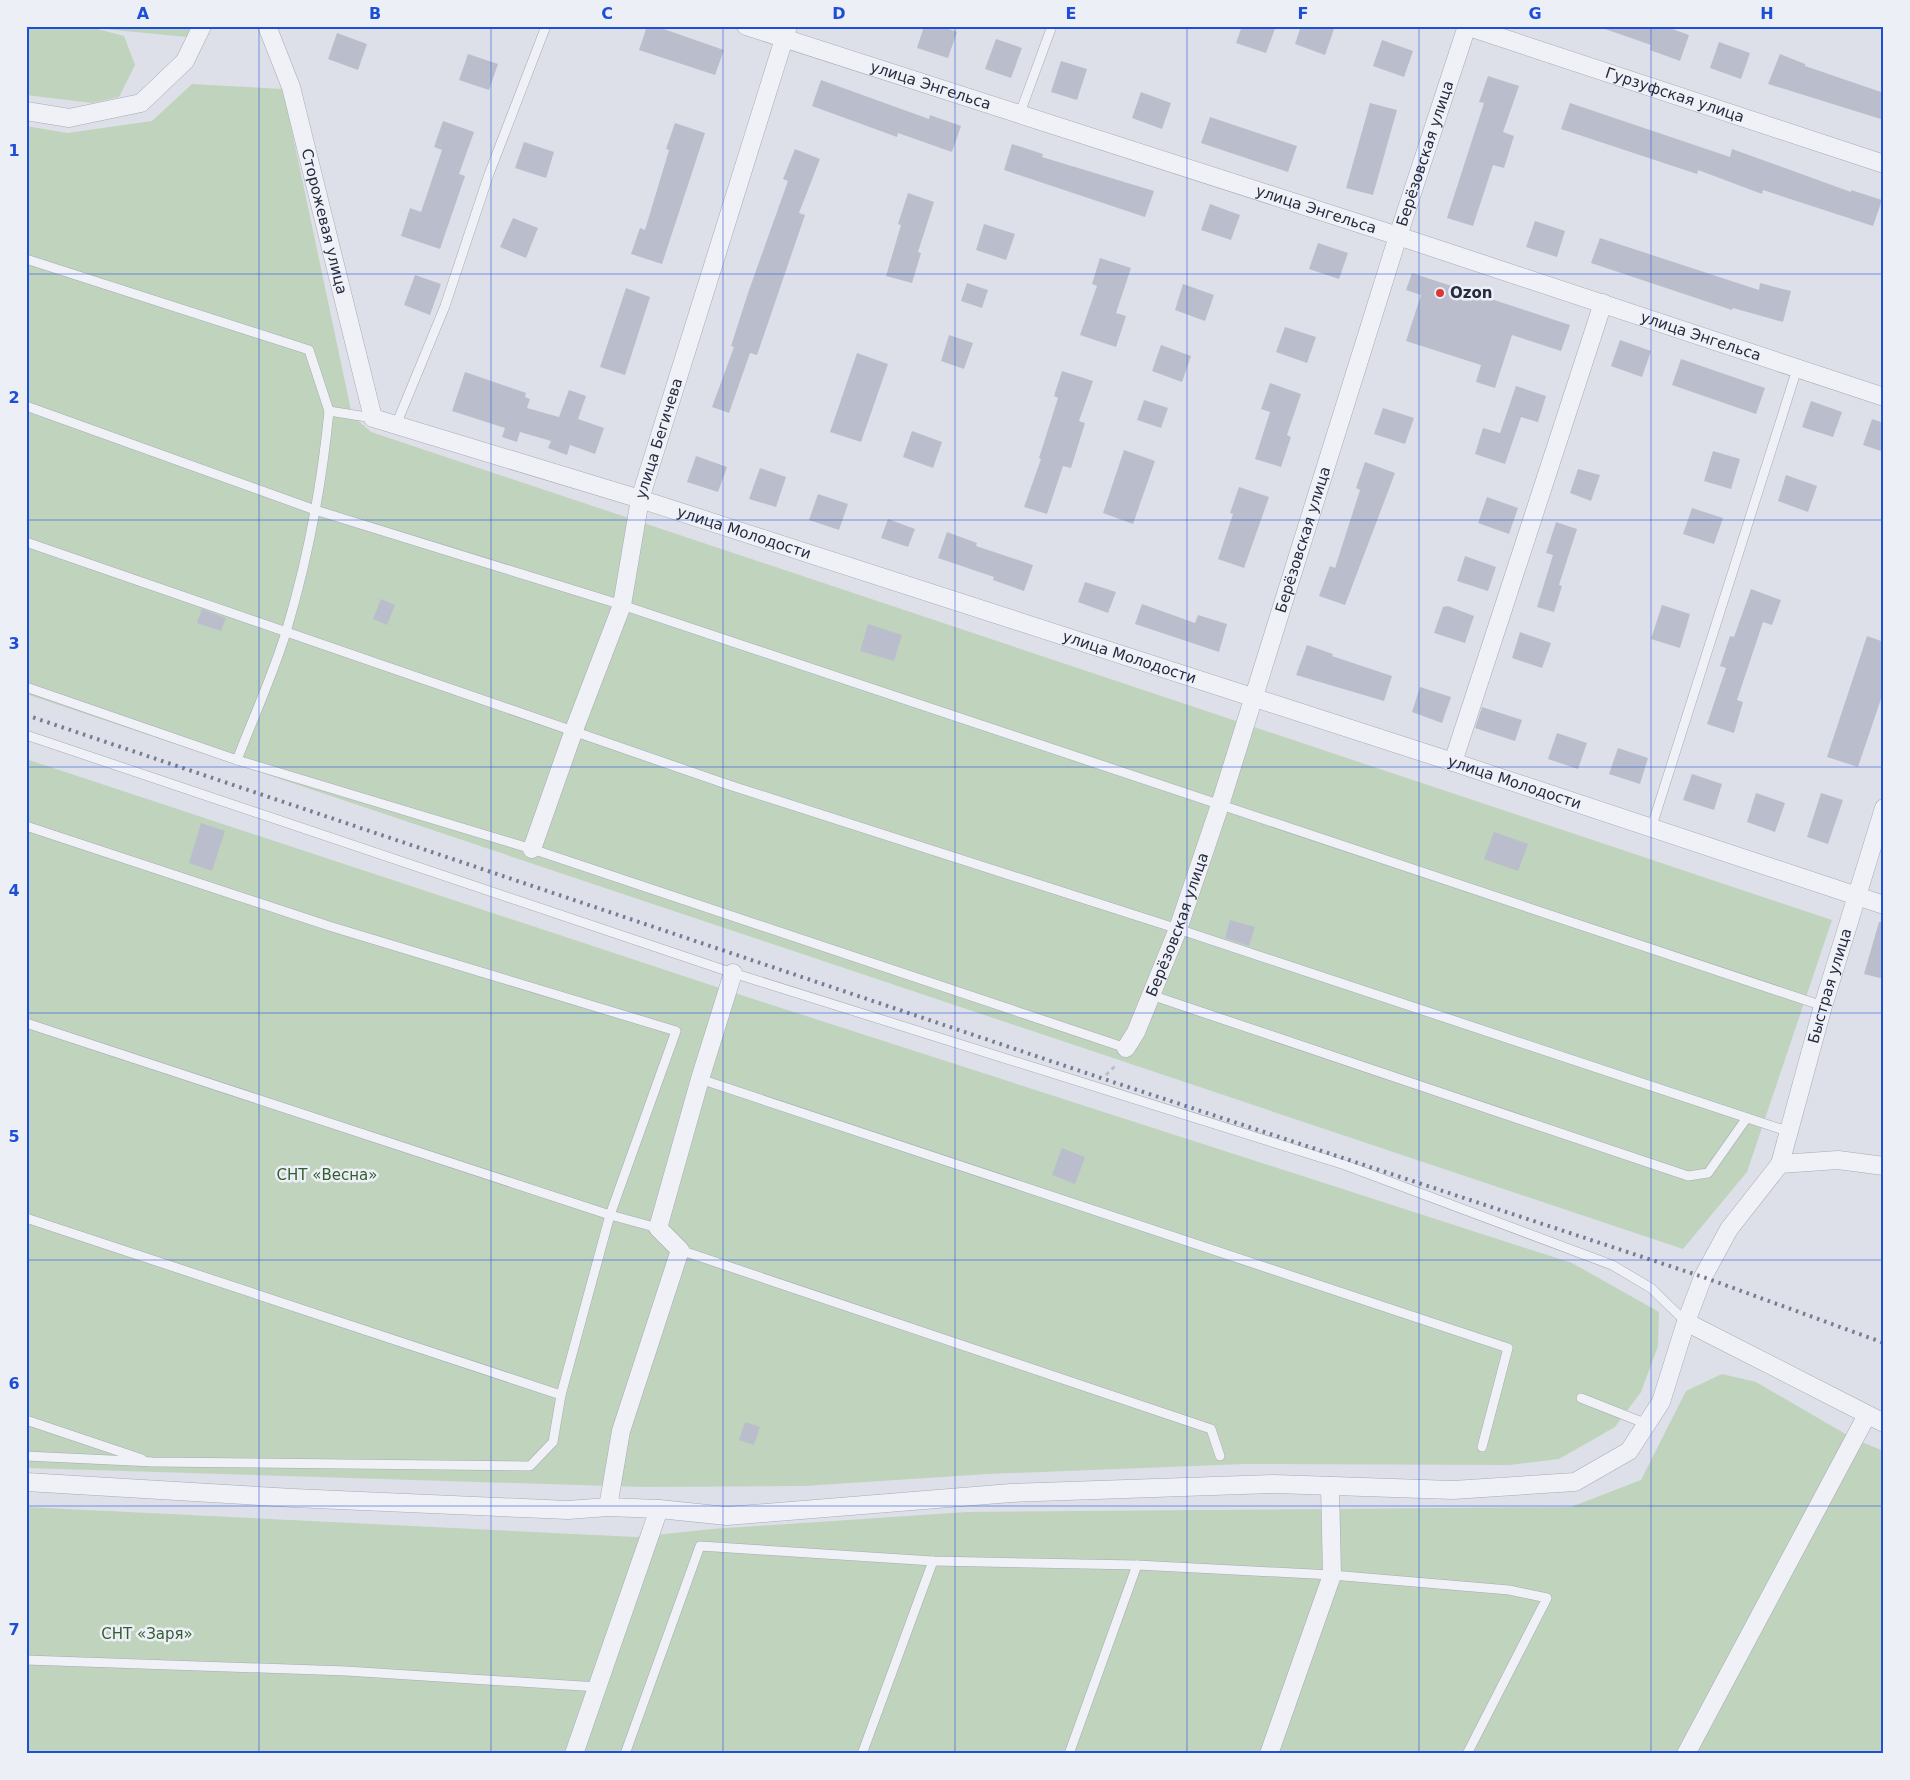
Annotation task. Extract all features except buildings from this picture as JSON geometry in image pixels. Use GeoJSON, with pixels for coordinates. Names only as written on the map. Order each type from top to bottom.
{"type":"FeatureCollection","features":[{"type":"Feature","properties":{"kind":"street"},"geometry":{"type":"LineString","coordinates":[[26,112],[69,118],[141,103],[185,61],[202,26]]}},
{"type":"Feature","properties":{"kind":"street","name":"Сторожевая улица"},"geometry":{"type":"LineString","coordinates":[[267,26],[291,87],[373,418]]}},
{"type":"Feature","properties":{"kind":"street","name":"улица Энгельса"},"geometry":{"type":"LineString","coordinates":[[746,26],[787,32],[1020,113],[1603,303],[1884,397]]}},
{"type":"Feature","properties":{"kind":"street","name":"Гурзуфская улица"},"geometry":{"type":"LineString","coordinates":[[1466,26],[1884,164]]}},
{"type":"Feature","properties":{"kind":"street","name":"Берёзовская улица"},"geometry":{"type":"LineString","coordinates":[[1126,1048],[1151,995],[1178,929],[1220,805],[1255,699],[1398,236],[1466,26]]}},
{"type":"Feature","properties":{"kind":"street","name":"улица Бегичева"},"geometry":{"type":"LineString","coordinates":[[532,849],[574,730],[622,605],[640,499],[787,32]]}},
{"type":"Feature","properties":{"kind":"street"},"geometry":{"type":"LineString","coordinates":[[1453,762],[1603,303]]}},
{"type":"Feature","properties":{"kind":"street","name":"улица Молодости"},"geometry":{"type":"LineString","coordinates":[[373,418],[640,499],[1453,762],[1884,905]]}},
{"type":"Feature","properties":{"kind":"street","name":"Быстрая улица"},"geometry":{"type":"LineString","coordinates":[[1780,1164],[1823,1006],[1884,808]]}},
{"type":"Feature","properties":{"kind":"street"},"geometry":{"type":"LineString","coordinates":[[608,1507],[621,1431],[680,1250],[658,1228],[700,1079],[733,973]]}},
{"type":"Feature","properties":{"kind":"street"},"geometry":{"type":"LineString","coordinates":[[26,1482],[313,1499],[568,1510],[608,1507],[659,1509],[727,1516],[1011,1493],[1274,1484],[1453,1490],[1575,1482],[1630,1451],[1661,1402],[1686,1322],[1703,1277],[1729,1229],[1780,1164],[1838,1160],[1884,1166]]}},
{"type":"Feature","properties":{"kind":"street"},"geometry":{"type":"LineString","coordinates":[[1686,1322],[1884,1423]]}},
{"type":"Feature","properties":{"kind":"street"},"geometry":{"type":"LineString","coordinates":[[1686,1754],[1867,1415]]}},
{"type":"Feature","properties":{"kind":"street"},"geometry":{"type":"LineString","coordinates":[[1269,1754],[1332,1575],[1330,1486]]}},
{"type":"Feature","properties":{"kind":"street"},"geometry":{"type":"LineString","coordinates":[[574,1754],[659,1509]]}},
{"type":"Feature","properties":{"kind":"lane"},"geometry":{"type":"LineString","coordinates":[[396,425],[445,306],[489,174],[546,26]]}},
{"type":"Feature","properties":{"kind":"lane"},"geometry":{"type":"LineString","coordinates":[[1020,113],[1052,26]]}},
{"type":"Feature","properties":{"kind":"lane"},"geometry":{"type":"LineString","coordinates":[[26,259],[309,350],[329,411],[324,461],[315,510],[286,633],[237,760]]}},
{"type":"Feature","properties":{"kind":"lane"},"geometry":{"type":"LineString","coordinates":[[1651,829],[1797,369]]}},
{"type":"Feature","properties":{"kind":"lane"},"geometry":{"type":"LineString","coordinates":[[26,406],[315,510],[622,605],[1823,1006]]}},
{"type":"Feature","properties":{"kind":"lane"},"geometry":{"type":"LineString","coordinates":[[329,411],[373,418]]}},
{"type":"Feature","properties":{"kind":"lane"},"geometry":{"type":"LineString","coordinates":[[26,542],[729,785],[1178,929],[1746,1120],[1790,1132]]}},
{"type":"Feature","properties":{"kind":"lane"},"geometry":{"type":"LineString","coordinates":[[26,687],[237,760],[532,849],[1126,1048]]}},
{"type":"Feature","properties":{"kind":"lane"},"geometry":{"type":"LineString","coordinates":[[26,735],[733,973],[1345,1165],[1612,1265],[1650,1288],[1686,1322]]}},
{"type":"Feature","properties":{"kind":"lane"},"geometry":{"type":"LineString","coordinates":[[26,826],[329,926],[676,1032],[610,1215],[561,1395],[553,1442],[530,1466],[153,1462],[26,1456]]}},
{"type":"Feature","properties":{"kind":"lane"},"geometry":{"type":"LineString","coordinates":[[1151,995],[1688,1176],[1708,1172],[1746,1120]]}},
{"type":"Feature","properties":{"kind":"lane"},"geometry":{"type":"LineString","coordinates":[[26,1023],[610,1215],[658,1228]]}},
{"type":"Feature","properties":{"kind":"lane"},"geometry":{"type":"LineString","coordinates":[[700,1079],[1508,1348],[1482,1447]]}},
{"type":"Feature","properties":{"kind":"lane"},"geometry":{"type":"LineString","coordinates":[[26,1218],[561,1395]]}},
{"type":"Feature","properties":{"kind":"lane"},"geometry":{"type":"LineString","coordinates":[[680,1250],[1210,1429],[1220,1456]]}},
{"type":"Feature","properties":{"kind":"lane"},"geometry":{"type":"LineString","coordinates":[[1581,1398],[1647,1424]]}},
{"type":"Feature","properties":{"kind":"lane"},"geometry":{"type":"LineString","coordinates":[[26,1420],[153,1462]]}},
{"type":"Feature","properties":{"kind":"lane"},"geometry":{"type":"LineString","coordinates":[[625,1754],[700,1546],[933,1561],[1137,1565],[1332,1575],[1509,1590],[1547,1598],[1467,1754]]}},
{"type":"Feature","properties":{"kind":"lane"},"geometry":{"type":"LineString","coordinates":[[862,1754],[933,1561]]}},
{"type":"Feature","properties":{"kind":"lane"},"geometry":{"type":"LineString","coordinates":[[1069,1754],[1137,1565]]}},
{"type":"Feature","properties":{"kind":"lane"},"geometry":{"type":"LineString","coordinates":[[26,1660],[346,1671],[598,1687]]}},
{"type":"Feature","properties":{"kind":"path"},"geometry":{"type":"LineString","coordinates":[[1086,1083],[1101,1078],[1115,1068],[1126,1048]]}},
{"type":"Feature","properties":{"kind":"green space"},"geometry":{"type":"Polygon","coordinates":[[[26,26],[192,26],[187,37],[94,28],[124,36],[135,65],[119,97],[92,103],[26,95],[26,26]]]}},
{"type":"Feature","properties":{"kind":"green space"},"geometry":{"type":"Polygon","coordinates":[[[192,84],[283,89],[352,415],[371,432],[1832,920],[1747,1172],[1683,1249],[26,694],[26,126],[67,133],[152,121],[192,84]]]}},
{"type":"Feature","properties":{"kind":"green space","name":"СНТ «Весна»"},"geometry":{"type":"Polygon","coordinates":[[[26,759],[744,996],[1572,1263],[1659,1312],[1658,1346],[1641,1392],[1615,1427],[1559,1459],[1509,1465],[1244,1464],[988,1474],[804,1486],[643,1487],[26,1468],[26,759]]]}},
{"type":"Feature","properties":{"kind":"green space","name":"СНТ «Заря»"},"geometry":{"type":"Polygon","coordinates":[[[1722,1374],[1756,1382],[1854,1439],[1884,1451],[1884,1754],[26,1754],[26,1507],[636,1537],[712,1529],[967,1512],[1571,1507],[1641,1480],[1686,1391],[1722,1374]]]}},
{"type":"Feature","properties":{"kind":"railway"},"geometry":{"type":"LineString","coordinates":[[26,715],[1101,1078],[1703,1277],[1884,1343]]}},
{"type":"Feature","properties":{"kind":"place","name":"Ozon"},"geometry":{"type":"Point","coordinates":[1440,293]}}]}
